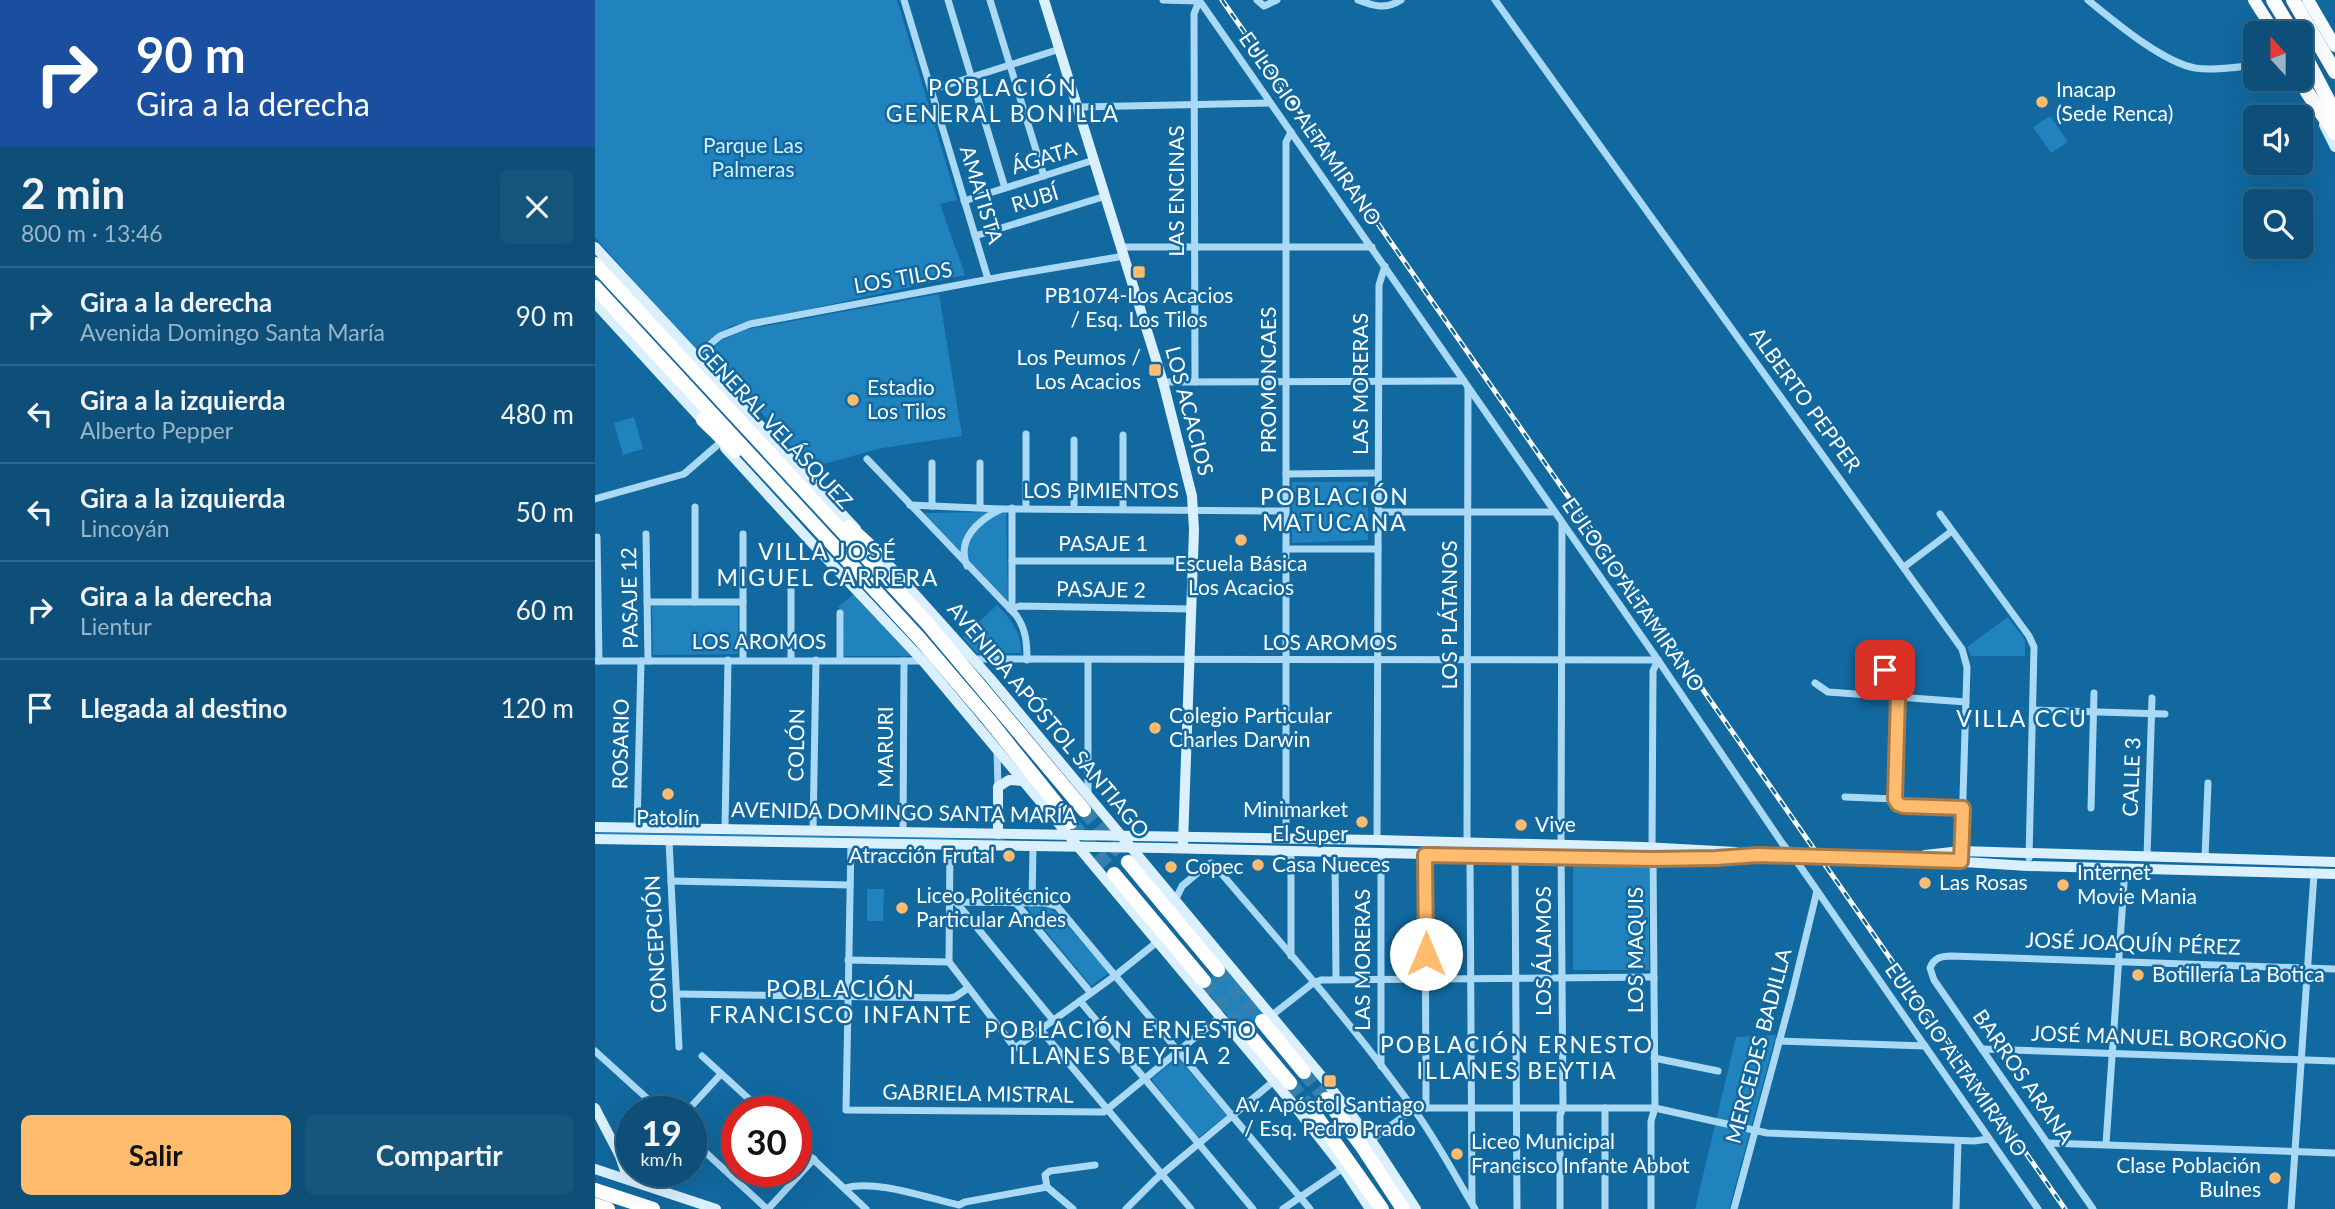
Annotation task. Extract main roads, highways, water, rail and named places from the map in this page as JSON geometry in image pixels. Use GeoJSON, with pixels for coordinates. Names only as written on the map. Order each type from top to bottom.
{"type":"FeatureCollection","features":[{"type":"Feature","properties":{"kind":"highway"},"geometry":{"type":"LineString","coordinates":[[2273,0],[2286,21]]}},
{"type":"Feature","properties":{"kind":"highway"},"geometry":{"type":"LineString","coordinates":[[2293,0],[2335,72]]}},
{"type":"Feature","properties":{"kind":"highway"},"geometry":{"type":"LineString","coordinates":[[2313,71],[2335,113]]}},
{"type":"Feature","properties":{"kind":"highway"},"geometry":{"type":"LineString","coordinates":[[2307,91],[2335,134]]}},
{"type":"Feature","properties":{"kind":"highway"},"geometry":{"type":"LineString","coordinates":[[595,249],[663,337]]}},
{"type":"Feature","properties":{"kind":"highway","name":"GENERAL VELÁSQUEZ"},"geometry":{"type":"LineString","coordinates":[[595,264],[948,647],[1086,803]]}},
{"type":"Feature","properties":{"kind":"highway","name":"GENERAL VELÁSQUEZ"},"geometry":{"type":"LineString","coordinates":[[595,287],[968,694],[1069,828]]}},
{"type":"Feature","properties":{"kind":"highway"},"geometry":{"type":"LineString","coordinates":[[703,420],[806,515]]}},
{"type":"Feature","properties":{"kind":"highway"},"geometry":{"type":"LineString","coordinates":[[798,484],[874,550]]}},
{"type":"Feature","properties":{"kind":"highway"},"geometry":{"type":"LineString","coordinates":[[1130,855],[1218,970]]}},
{"type":"Feature","properties":{"kind":"highway"},"geometry":{"type":"LineString","coordinates":[[1114,874],[1205,982]]}},
{"type":"Feature","properties":{"kind":"highway"},"geometry":{"type":"LineString","coordinates":[[1266,1019],[1304,1072]]}},
{"type":"Feature","properties":{"kind":"highway"},"geometry":{"type":"LineString","coordinates":[[1248,1033],[1290,1083]]}},
{"type":"Feature","properties":{"kind":"highway"},"geometry":{"type":"LineString","coordinates":[[1326,1099],[1367,1153],[1403,1209]]}},
{"type":"Feature","properties":{"kind":"highway"},"geometry":{"type":"LineString","coordinates":[[1312,1110],[1382,1209]]}},
{"type":"Feature","properties":{"kind":"highway"},"geometry":{"type":"LineString","coordinates":[[595,1191],[653,1209]]}},
{"type":"Feature","properties":{"kind":"highway"},"geometry":{"type":"LineString","coordinates":[[595,1205],[608,1209]]}},
{"type":"Feature","properties":{"kind":"main road","name":"LOS ACACIOS"},"geometry":{"type":"LineString","coordinates":[[1044,0],[1163,382],[1194,510],[1183,843]]}},
{"type":"Feature","properties":{"kind":"main road"},"geometry":{"type":"LineString","coordinates":[[2254,0],[2267,21]]}},
{"type":"Feature","properties":{"kind":"main road"},"geometry":{"type":"LineString","coordinates":[[2308,0],[2335,46]]}},
{"type":"Feature","properties":{"kind":"main road"},"geometry":{"type":"LineString","coordinates":[[2306,91],[2335,146]]}},
{"type":"Feature","properties":{"kind":"main road","name":"AVENIDA APÓSTOL SANTIAGO"},"geometry":{"type":"LineString","coordinates":[[595,249],[697,355],[974,659],[1086,803],[1121,836],[1130,855],[1151,872],[1266,1019],[1329,1085],[1371,1140],[1416,1209]]}},
{"type":"Feature","properties":{"kind":"main road"},"geometry":{"type":"LineString","coordinates":[[595,303],[810,541],[923,661],[1024,781],[1069,828],[1077,848],[1274,1081],[1343,1168],[1370,1209]]}},
{"type":"Feature","properties":{"kind":"main road"},"geometry":{"type":"LineString","coordinates":[[999,834],[998,787],[1009,780],[1024,781]]}},
{"type":"Feature","properties":{"kind":"main road","name":"AVENIDA DOMINGO SANTA MARÍA"},"geometry":{"type":"LineString","coordinates":[[595,827],[999,834],[1069,828],[1183,843],[1291,852],[1470,856],[1561,857],[1703,849],[1792,856],[1901,858],[2029,854],[2335,862]]}},
{"type":"Feature","properties":{"kind":"main road","name":"AVENIDA DOMINGO SANTA MARÍA"},"geometry":{"type":"LineString","coordinates":[[595,839],[1077,848],[1130,855],[1183,843],[1286,839],[1377,840],[1561,845],[1653,853]]}},
{"type":"Feature","properties":{"kind":"main road"},"geometry":{"type":"LineString","coordinates":[[1151,872],[1152,858],[1161,848]]}},
{"type":"Feature","properties":{"kind":"main road","name":"AVENIDA DOMINGO SANTA MARÍA"},"geometry":{"type":"LineString","coordinates":[[1961,856],[2028,866],[2335,874]]}},
{"type":"Feature","properties":{"kind":"main road"},"geometry":{"type":"LineString","coordinates":[[595,1108],[616,1148]]}},
{"type":"Feature","properties":{"kind":"main road"},"geometry":{"type":"LineString","coordinates":[[595,1169],[616,1173]]}},
{"type":"Feature","properties":{"kind":"main road"},"geometry":{"type":"LineString","coordinates":[[660,1187],[716,1209]]}},
{"type":"Feature","properties":{"kind":"tunnel"},"geometry":{"type":"LineString","coordinates":[[1084,810],[1128,862]]}},
{"type":"Feature","properties":{"kind":"tunnel"},"geometry":{"type":"LineString","coordinates":[[1071,822],[1114,874]]}},
{"type":"Feature","properties":{"kind":"tunnel"},"geometry":{"type":"LineString","coordinates":[[1218,970],[1262,1021]]}},
{"type":"Feature","properties":{"kind":"tunnel"},"geometry":{"type":"LineString","coordinates":[[1204,981],[1248,1033]]}},
{"type":"Feature","properties":{"kind":"tunnel"},"geometry":{"type":"LineString","coordinates":[[1304,1072],[1326,1099]]}},
{"type":"Feature","properties":{"kind":"tunnel"},"geometry":{"type":"LineString","coordinates":[[1290,1083],[1312,1110]]}},
{"type":"Feature","properties":{"kind":"railway"},"geometry":{"type":"LineString","coordinates":[[1222,0],[2065,1209]]}},
{"type":"Feature","properties":{"kind":"place","name":"Inacap (Sede Renca)"},"geometry":{"type":"Point","coordinates":[2042,102]}},
{"type":"Feature","properties":{"kind":"place","name":"PB1074-Los Acacios / Esq. Los Tilos"},"geometry":{"type":"Point","coordinates":[1139,272]}},
{"type":"Feature","properties":{"kind":"place","name":"Los Peumos / Los Acacios"},"geometry":{"type":"Point","coordinates":[1155,370]}},
{"type":"Feature","properties":{"kind":"place","name":"Estadio Los Tilos"},"geometry":{"type":"Point","coordinates":[853,400]}},
{"type":"Feature","properties":{"kind":"place","name":"Escuela Básica Los Acacios"},"geometry":{"type":"Point","coordinates":[1241,540]}},
{"type":"Feature","properties":{"kind":"place","name":"Colegio Particular Charles Darwin"},"geometry":{"type":"Point","coordinates":[1155,728]}},
{"type":"Feature","properties":{"kind":"place","name":"Patolín"},"geometry":{"type":"Point","coordinates":[668,794]}},
{"type":"Feature","properties":{"kind":"place","name":"Minimarket El Super"},"geometry":{"type":"Point","coordinates":[1362,822]}},
{"type":"Feature","properties":{"kind":"place","name":"Vive"},"geometry":{"type":"Point","coordinates":[1521,825]}},
{"type":"Feature","properties":{"kind":"place","name":"Atracción Frutal"},"geometry":{"type":"Point","coordinates":[1009,856]}},
{"type":"Feature","properties":{"kind":"place","name":"Casa Nueces"},"geometry":{"type":"Point","coordinates":[1258,865]}},
{"type":"Feature","properties":{"kind":"place","name":"Copec"},"geometry":{"type":"Point","coordinates":[1171,867]}},
{"type":"Feature","properties":{"kind":"place","name":"Las Rosas"},"geometry":{"type":"Point","coordinates":[1925,883]}},
{"type":"Feature","properties":{"kind":"place","name":"Internet Movie Mania"},"geometry":{"type":"Point","coordinates":[2063,885]}},
{"type":"Feature","properties":{"kind":"place","name":"Liceo Politécnico Particular Andes"},"geometry":{"type":"Point","coordinates":[902,908]}},
{"type":"Feature","properties":{"kind":"place","name":"Botillería La Botica"},"geometry":{"type":"Point","coordinates":[2138,975]}},
{"type":"Feature","properties":{"kind":"place","name":"Av. Apóstol Santiago / Esq. Pedro Prado"},"geometry":{"type":"Point","coordinates":[1330,1081]}},
{"type":"Feature","properties":{"kind":"place","name":"Liceo Municipal Francisco Infante Abbot"},"geometry":{"type":"Point","coordinates":[1457,1154]}},
{"type":"Feature","properties":{"kind":"place","name":"Clase Población Bulnes"},"geometry":{"type":"Point","coordinates":[2275,1178]}},
{"type":"Feature","properties":{"kind":"district","name":"POBLACIÓN GENERAL BONILLA"},"geometry":{"type":"Point","coordinates":[1003,101]}},
{"type":"Feature","properties":{"kind":"district","name":"POBLACIÓN MATUCANA"},"geometry":{"type":"Point","coordinates":[1335,510]}},
{"type":"Feature","properties":{"kind":"district","name":"VILLA JOSÉ MIGUEL CARRERA"},"geometry":{"type":"Point","coordinates":[828,565]}},
{"type":"Feature","properties":{"kind":"district","name":"VILLA CCU"},"geometry":{"type":"Point","coordinates":[2022,719]}},
{"type":"Feature","properties":{"kind":"district","name":"POBLACIÓN FRANCISCO INFANTE"},"geometry":{"type":"Point","coordinates":[841,1002]}},
{"type":"Feature","properties":{"kind":"district","name":"POBLACIÓN ERNESTO ILLANES BEYTIA 2"},"geometry":{"type":"Point","coordinates":[1121,1043]}},
{"type":"Feature","properties":{"kind":"district","name":"POBLACIÓN ERNESTO ILLANES BEYTIA"},"geometry":{"type":"Point","coordinates":[1517,1058]}},
{"type":"Feature","properties":{"kind":"park label","name":"Parque Las Palmeras"},"geometry":{"type":"Point","coordinates":[753,158]}}]}
